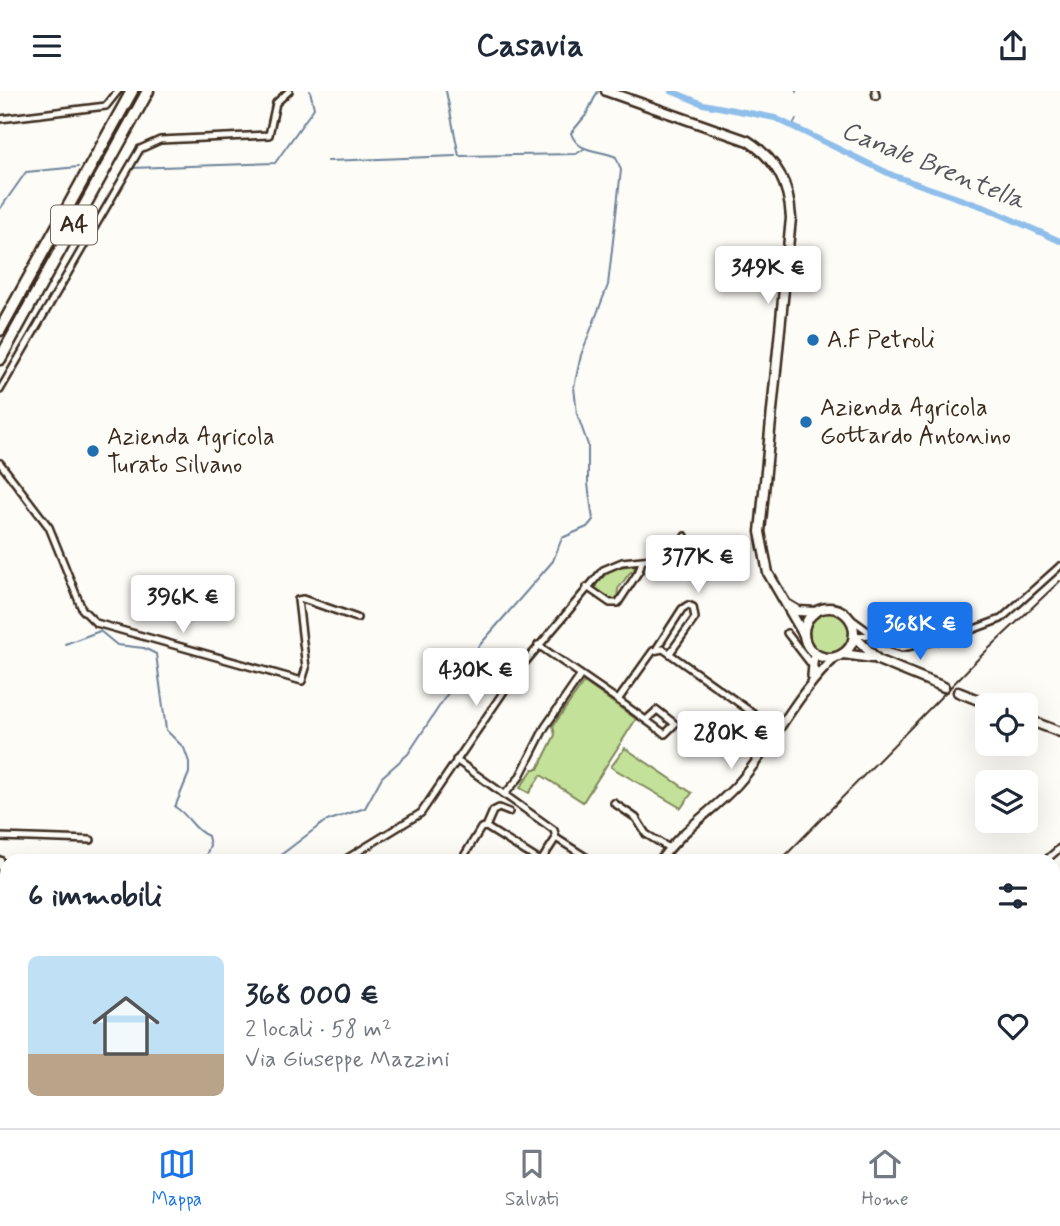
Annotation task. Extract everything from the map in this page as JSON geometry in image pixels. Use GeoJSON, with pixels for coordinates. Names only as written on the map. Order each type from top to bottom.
{"type":"FeatureCollection","features":[{"type":"Feature","properties":{"kind":"highway","name":"A4"},"geometry":{"type":"LineString","coordinates":[[0,330],[132,91]]}},
{"type":"Feature","properties":{"kind":"highway","name":"A4"},"geometry":{"type":"LineString","coordinates":[[0,359],[148,91]]}},
{"type":"Feature","properties":{"kind":"main road"},"geometry":{"type":"LineString","coordinates":[[608,92],[748,141],[776,166],[786,183],[791,218],[760,532],[768,573],[814,653],[821,657],[839,655],[878,660],[944,687]]}},
{"type":"Feature","properties":{"kind":"main road"},"geometry":{"type":"LineString","coordinates":[[783,601],[798,611],[817,612],[831,608],[843,613],[852,623],[854,636],[878,660]]}},
{"type":"Feature","properties":{"kind":"main road"},"geometry":{"type":"LineString","coordinates":[[804,635],[807,621],[817,612]]}},
{"type":"Feature","properties":{"kind":"main road"},"geometry":{"type":"LineString","coordinates":[[839,655],[854,636]]}},
{"type":"Feature","properties":{"kind":"main road"},"geometry":{"type":"LineString","coordinates":[[958,692],[975,699]]}},
{"type":"Feature","properties":{"kind":"main road"},"geometry":{"type":"LineString","coordinates":[[1038,724],[1060,732]]}},
{"type":"Feature","properties":{"kind":"street"},"geometry":{"type":"LineString","coordinates":[[0,119],[107,106],[117,91]]}},
{"type":"Feature","properties":{"kind":"street"},"geometry":{"type":"LineString","coordinates":[[0,390],[140,149],[151,141],[269,135],[276,103],[289,91]]}},
{"type":"Feature","properties":{"kind":"street"},"geometry":{"type":"LineString","coordinates":[[0,463],[49,527],[82,609],[96,623],[298,681],[306,677],[306,667],[298,600],[303,599],[358,618]]}},
{"type":"Feature","properties":{"kind":"street"},"geometry":{"type":"LineString","coordinates":[[359,854],[421,813],[538,645],[587,587],[610,565],[683,556],[687,552],[685,535]]}},
{"type":"Feature","properties":{"kind":"street"},"geometry":{"type":"LineString","coordinates":[[587,587],[610,603],[618,603],[642,561]]}},
{"type":"Feature","properties":{"kind":"street"},"geometry":{"type":"LineString","coordinates":[[843,613],[892,647],[902,648],[983,627],[1010,612],[1060,566]]}},
{"type":"Feature","properties":{"kind":"street"},"geometry":{"type":"LineString","coordinates":[[618,700],[682,610],[688,605],[693,607],[695,618],[670,653]]}},
{"type":"Feature","properties":{"kind":"street"},"geometry":{"type":"LineString","coordinates":[[787,633],[816,671]]}},
{"type":"Feature","properties":{"kind":"street"},"geometry":{"type":"LineString","coordinates":[[854,636],[873,635]]}},
{"type":"Feature","properties":{"kind":"street"},"geometry":{"type":"LineString","coordinates":[[864,647],[865,638],[873,635]]}},
{"type":"Feature","properties":{"kind":"street"},"geometry":{"type":"LineString","coordinates":[[538,645],[666,734],[674,728],[674,722],[657,710],[646,720]]}},
{"type":"Feature","properties":{"kind":"street"},"geometry":{"type":"LineString","coordinates":[[657,647],[670,653],[778,731]]}},
{"type":"Feature","properties":{"kind":"street"},"geometry":{"type":"LineString","coordinates":[[814,653],[816,671]]}},
{"type":"Feature","properties":{"kind":"street"},"geometry":{"type":"LineString","coordinates":[[665,854],[739,783],[778,731],[816,671],[839,655]]}},
{"type":"Feature","properties":{"kind":"street"},"geometry":{"type":"LineString","coordinates":[[504,795],[519,778],[541,733],[581,675]]}},
{"type":"Feature","properties":{"kind":"street"},"geometry":{"type":"LineString","coordinates":[[456,760],[554,830],[556,838],[581,854]]}},
{"type":"Feature","properties":{"kind":"street"},"geometry":{"type":"LineString","coordinates":[[614,803],[636,818],[646,834],[669,848]]}},
{"type":"Feature","properties":{"kind":"street"},"geometry":{"type":"LineString","coordinates":[[486,827],[485,823],[494,811],[499,808],[509,812]]}},
{"type":"Feature","properties":{"kind":"street"},"geometry":{"type":"LineString","coordinates":[[465,854],[481,828],[486,827]]}},
{"type":"Feature","properties":{"kind":"street"},"geometry":{"type":"LineString","coordinates":[[486,827],[529,854]]}},
{"type":"Feature","properties":{"kind":"street"},"geometry":{"type":"LineString","coordinates":[[0,837],[91,840]]}},
{"type":"Feature","properties":{"kind":"street"},"geometry":{"type":"LineString","coordinates":[[545,854],[556,838]]}},
{"type":"Feature","properties":{"kind":"green space"},"geometry":{"type":"Polygon","coordinates":[[[635,565],[633,574],[631,571],[618,589],[617,598],[612,600],[596,590],[596,583],[613,568],[635,565]]]}},
{"type":"Feature","properties":{"kind":"green space"},"geometry":{"type":"Polygon","coordinates":[[[829,612],[844,618],[850,633],[844,648],[829,654],[814,648],[808,633],[814,618],[829,612]]]}},
{"type":"Feature","properties":{"kind":"green space"},"geometry":{"type":"Polygon","coordinates":[[[584,682],[636,719],[583,802],[541,775],[529,793],[520,788],[533,769],[538,769],[555,735],[553,726],[584,682]]]}},
{"type":"Feature","properties":{"kind":"green space"},"geometry":{"type":"Polygon","coordinates":[[[625,748],[692,793],[681,808],[611,767],[625,748]]]}},
{"type":"Feature","properties":{"kind":"waterway"},"geometry":{"type":"LineString","coordinates":[[131,168],[275,163],[314,108],[310,91]]}},
{"type":"Feature","properties":{"kind":"waterway"},"geometry":{"type":"LineString","coordinates":[[446,91],[459,156],[576,154],[584,149]]}},
{"type":"Feature","properties":{"kind":"waterway"},"geometry":{"type":"LineString","coordinates":[[282,854],[324,822],[365,808],[382,777],[408,754],[478,647],[553,561],[562,538],[587,527],[593,520],[588,484],[588,445],[577,414],[574,387],[581,355],[608,285],[621,170],[616,157],[584,148],[574,140],[571,133],[586,115],[598,91]]}},
{"type":"Feature","properties":{"kind":"waterway","name":"Canale Brentella"},"geometry":{"type":"LineString","coordinates":[[671,91],[703,104],[775,118],[892,175],[986,208],[1060,241]]}},
{"type":"Feature","properties":{"kind":"waterway","name":"Canale Brentella"},"geometry":{"type":"LineString","coordinates":[[792,127],[796,119]]}},
{"type":"Feature","properties":{"kind":"waterway"},"geometry":{"type":"LineString","coordinates":[[328,161],[456,156]]}},
{"type":"Feature","properties":{"kind":"waterway"},"geometry":{"type":"LineString","coordinates":[[0,209],[26,172],[78,167]]}},
{"type":"Feature","properties":{"kind":"waterway"},"geometry":{"type":"LineString","coordinates":[[65,644],[100,631],[117,645],[144,648],[156,654],[166,730],[184,748],[189,762],[189,773],[175,807],[208,836],[210,845],[207,854]]}},
{"type":"Feature","properties":{"kind":"railway"},"geometry":{"type":"LineString","coordinates":[[787,854],[981,656],[1060,581]]}},
{"type":"Feature","properties":{"kind":"place","name":"A.F Petroli"},"geometry":{"type":"Point","coordinates":[813,340]}},
{"type":"Feature","properties":{"kind":"place","name":"Azienda Agricola Gottardo Antonino"},"geometry":{"type":"Point","coordinates":[806,422]}},
{"type":"Feature","properties":{"kind":"place","name":"Azienda Agricola Turato Silvano"},"geometry":{"type":"Point","coordinates":[93,451]}}]}
